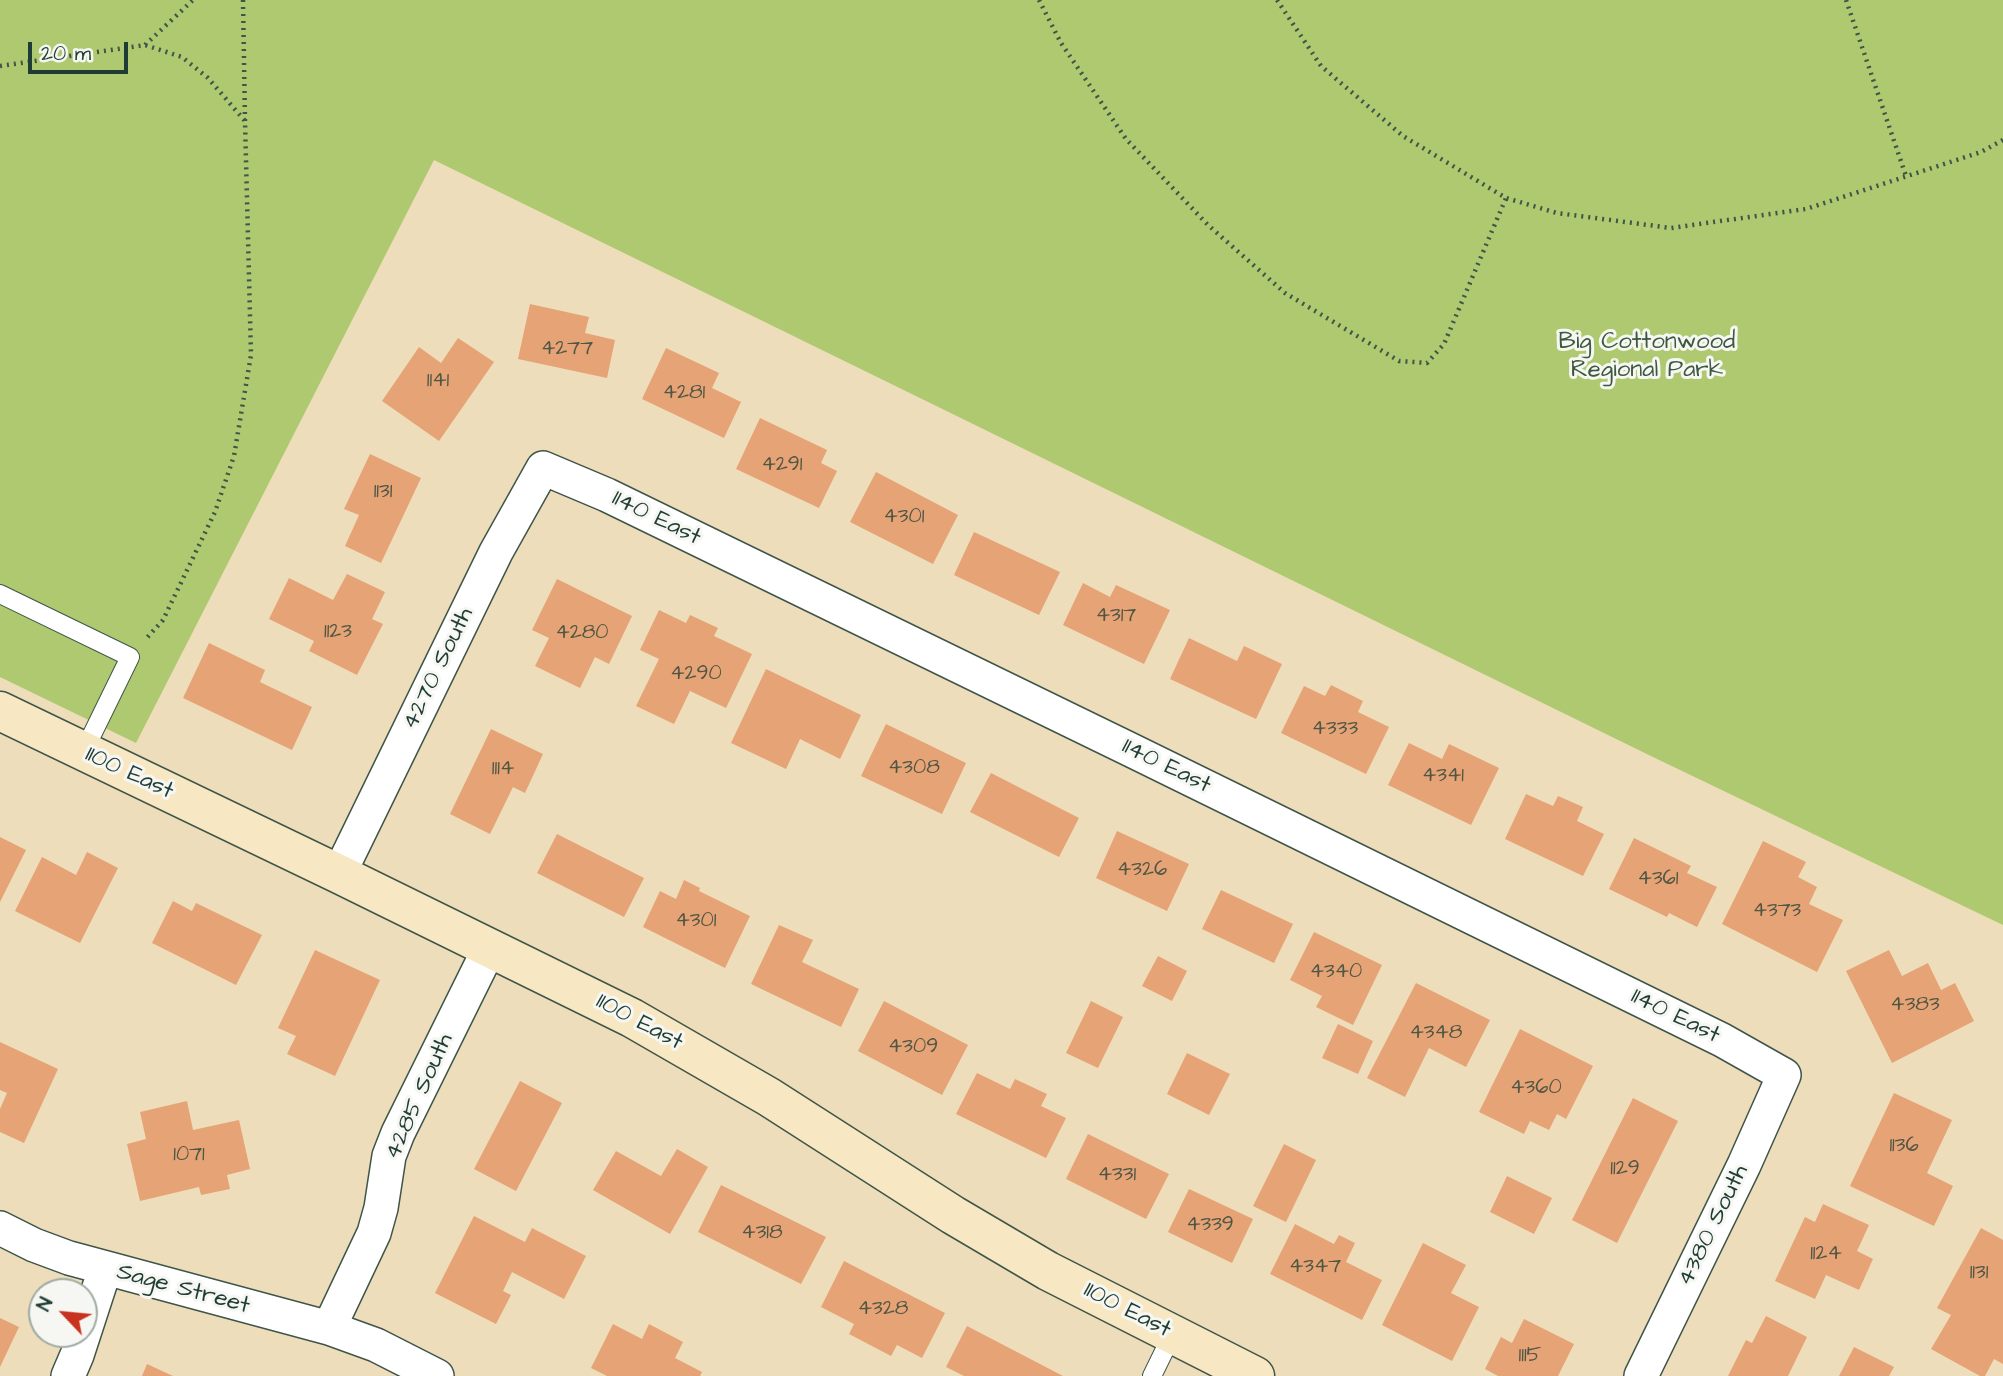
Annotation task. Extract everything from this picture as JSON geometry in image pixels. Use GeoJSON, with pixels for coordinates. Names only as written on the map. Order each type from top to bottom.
{"type":"FeatureCollection","features":[{"type":"Feature","properties":{"kind":"street","name":"4270 South"},"geometry":{"type":"LineString","coordinates":[[339,874],[496,552],[543,468]]}},
{"type":"Feature","properties":{"kind":"street","name":"1140 East"},"geometry":{"type":"LineString","coordinates":[[543,468],[607,495],[1396,880],[1722,1040],[1784,1075]]}},
{"type":"Feature","properties":{"kind":"street","name":"1100 East"},"geometry":{"type":"LineString","coordinates":[[0,711],[632,1018],[701,1056],[1048,1271],[1255,1376]]}},
{"type":"Feature","properties":{"kind":"street","name":"4285 South"},"geometry":{"type":"LineString","coordinates":[[329,1328],[374,1234],[389,1156],[398,1133],[490,947]]}},
{"type":"Feature","properties":{"kind":"street","name":"4380 South"},"geometry":{"type":"LineString","coordinates":[[1642,1376],[1744,1165],[1784,1075]]}},
{"type":"Feature","properties":{"kind":"street","name":"Sage Street"},"geometry":{"type":"LineString","coordinates":[[0,1228],[34,1244],[105,1269],[329,1328],[376,1345],[437,1376]]}},
{"type":"Feature","properties":{"kind":"street"},"geometry":{"type":"LineString","coordinates":[[68,1376],[105,1269]]}},
{"type":"Feature","properties":{"kind":"lane"},"geometry":{"type":"LineString","coordinates":[[0,594],[130,657],[83,753]]}},
{"type":"Feature","properties":{"kind":"lane"},"geometry":{"type":"LineString","coordinates":[[1152,1376],[1172,1333]]}},
{"type":"Feature","properties":{"kind":"path"},"geometry":{"type":"LineString","coordinates":[[145,45],[193,0]]}},
{"type":"Feature","properties":{"kind":"path"},"geometry":{"type":"LineString","coordinates":[[163,620],[215,512],[234,456],[251,355],[243,0]]}},
{"type":"Feature","properties":{"kind":"path"},"geometry":{"type":"LineString","coordinates":[[1039,0],[1061,43],[1126,139],[1208,225],[1285,293],[1399,361],[1427,363],[1444,344],[1506,198]]}},
{"type":"Feature","properties":{"kind":"path"},"geometry":{"type":"LineString","coordinates":[[1278,0],[1321,66],[1402,136],[1506,198],[1557,213],[1671,228],[1806,209],[1982,152],[2003,140]]}},
{"type":"Feature","properties":{"kind":"path"},"geometry":{"type":"LineString","coordinates":[[1846,0],[1906,176]]}},
{"type":"Feature","properties":{"kind":"path"},"geometry":{"type":"LineString","coordinates":[[0,66],[145,45],[182,57],[208,78],[245,121]]}},
{"type":"Feature","properties":{"kind":"green space","name":"Big Cottonwood Regional Park"},"geometry":{"type":"Polygon","coordinates":[[[0,0],[2003,0],[2003,925],[1655,758],[434,160],[136,743],[0,677],[0,0]]]}},
{"type":"Feature","properties":{"kind":"building"},"geometry":{"type":"Polygon","coordinates":[[[530,304],[589,317],[585,333],[615,340],[607,378],[518,359],[530,304]]]}},
{"type":"Feature","properties":{"kind":"building"},"geometry":{"type":"Polygon","coordinates":[[[458,338],[494,362],[439,441],[382,401],[419,347],[441,363],[458,338]]]}},
{"type":"Feature","properties":{"kind":"building"},"geometry":{"type":"Polygon","coordinates":[[[666,348],[719,373],[712,388],[741,402],[724,438],[642,399],[666,348]]]}},
{"type":"Feature","properties":{"kind":"building"},"geometry":{"type":"Polygon","coordinates":[[[760,418],[827,450],[821,463],[837,471],[819,508],[736,469],[760,418]]]}},
{"type":"Feature","properties":{"kind":"building"},"geometry":{"type":"Polygon","coordinates":[[[370,454],[421,478],[381,563],[345,546],[359,515],[344,509],[370,454]]]}},
{"type":"Feature","properties":{"kind":"building"},"geometry":{"type":"Polygon","coordinates":[[[876,472],[958,515],[933,564],[850,522],[876,472]]]}},
{"type":"Feature","properties":{"kind":"building"},"geometry":{"type":"Polygon","coordinates":[[[974,532],[1060,572],[1039,615],[954,575],[974,532]]]}},
{"type":"Feature","properties":{"kind":"building"},"geometry":{"type":"Polygon","coordinates":[[[347,574],[385,592],[372,619],[383,624],[357,675],[309,651],[314,641],[269,619],[289,578],[333,600],[347,574]]]}},
{"type":"Feature","properties":{"kind":"building"},"geometry":{"type":"Polygon","coordinates":[[[557,579],[632,616],[609,664],[595,657],[580,688],[535,666],[549,638],[532,630],[557,579]]]}},
{"type":"Feature","properties":{"kind":"building"},"geometry":{"type":"Polygon","coordinates":[[[1083,583],[1110,597],[1116,585],[1170,610],[1144,664],[1063,625],[1083,583]]]}},
{"type":"Feature","properties":{"kind":"building"},"geometry":{"type":"Polygon","coordinates":[[[659,610],[686,623],[690,615],[718,628],[714,636],[752,654],[726,708],[690,691],[674,724],[636,706],[659,659],[640,650],[659,610]]]}},
{"type":"Feature","properties":{"kind":"building"},"geometry":{"type":"Polygon","coordinates":[[[1189,638],[1237,661],[1244,646],[1282,664],[1256,719],[1170,679],[1189,638]]]}},
{"type":"Feature","properties":{"kind":"building"},"geometry":{"type":"Polygon","coordinates":[[[209,643],[265,670],[260,682],[312,707],[292,750],[183,698],[209,643]]]}},
{"type":"Feature","properties":{"kind":"building"},"geometry":{"type":"Polygon","coordinates":[[[766,669],[861,715],[840,759],[800,739],[786,769],[731,743],[766,669]]]}},
{"type":"Feature","properties":{"kind":"building"},"geometry":{"type":"Polygon","coordinates":[[[1331,685],[1363,701],[1358,712],[1389,727],[1366,774],[1281,733],[1304,686],[1325,696],[1331,685]]]}},
{"type":"Feature","properties":{"kind":"building"},"geometry":{"type":"Polygon","coordinates":[[[886,724],[966,763],[942,814],[861,776],[886,724]]]}},
{"type":"Feature","properties":{"kind":"building"},"geometry":{"type":"Polygon","coordinates":[[[491,729],[543,754],[525,793],[513,787],[490,834],[450,814],[491,729]]]}},
{"type":"Feature","properties":{"kind":"building"},"geometry":{"type":"Polygon","coordinates":[[[1409,743],[1442,759],[1449,744],[1499,768],[1471,825],[1388,785],[1409,743]]]}},
{"type":"Feature","properties":{"kind":"building"},"geometry":{"type":"Polygon","coordinates":[[[991,773],[1079,818],[1059,857],[970,812],[991,773]]]}},
{"type":"Feature","properties":{"kind":"building"},"geometry":{"type":"Polygon","coordinates":[[[1526,794],[1553,806],[1558,796],[1583,807],[1577,821],[1604,834],[1583,876],[1505,839],[1526,794]]]}},
{"type":"Feature","properties":{"kind":"building"},"geometry":{"type":"Polygon","coordinates":[[[1117,831],[1189,864],[1167,911],[1096,878],[1117,831]]]}},
{"type":"Feature","properties":{"kind":"building"},"geometry":{"type":"Polygon","coordinates":[[[557,834],[644,878],[624,917],[537,873],[557,834]]]}},
{"type":"Feature","properties":{"kind":"building"},"geometry":{"type":"Polygon","coordinates":[[[0,837],[26,850],[0,902],[0,837]]]}},
{"type":"Feature","properties":{"kind":"building"},"geometry":{"type":"Polygon","coordinates":[[[1634,838],[1691,866],[1687,873],[1717,887],[1697,927],[1669,913],[1667,917],[1609,889],[1634,838]]]}},
{"type":"Feature","properties":{"kind":"building"},"geometry":{"type":"Polygon","coordinates":[[[1763,841],[1806,862],[1798,877],[1817,887],[1809,904],[1843,920],[1817,972],[1722,924],[1763,841]]]}},
{"type":"Feature","properties":{"kind":"building"},"geometry":{"type":"Polygon","coordinates":[[[87,852],[118,868],[80,943],[15,911],[42,857],[76,875],[87,852]]]}},
{"type":"Feature","properties":{"kind":"building"},"geometry":{"type":"Polygon","coordinates":[[[684,880],[700,888],[699,891],[750,916],[725,968],[643,927],[660,891],[676,899],[684,880]]]}},
{"type":"Feature","properties":{"kind":"building"},"geometry":{"type":"Polygon","coordinates":[[[1221,890],[1293,924],[1274,963],[1202,929],[1221,890]]]}},
{"type":"Feature","properties":{"kind":"building"},"geometry":{"type":"Polygon","coordinates":[[[173,901],[192,911],[196,903],[262,935],[236,985],[152,943],[173,901]]]}},
{"type":"Feature","properties":{"kind":"building"},"geometry":{"type":"Polygon","coordinates":[[[779,925],[813,940],[802,962],[859,989],[841,1027],[751,984],[779,925]]]}},
{"type":"Feature","properties":{"kind":"building"},"geometry":{"type":"Polygon","coordinates":[[[1314,932],[1382,965],[1353,1025],[1316,1007],[1322,996],[1290,980],[1314,932]]]}},
{"type":"Feature","properties":{"kind":"building"},"geometry":{"type":"Polygon","coordinates":[[[315,950],[380,980],[335,1076],[287,1054],[296,1036],[278,1028],[315,950]]]}},
{"type":"Feature","properties":{"kind":"building"},"geometry":{"type":"Polygon","coordinates":[[[1889,950],[1902,976],[1928,963],[1941,990],[1955,983],[1974,1021],[1892,1063],[1846,971],[1889,950]]]}},
{"type":"Feature","properties":{"kind":"building"},"geometry":{"type":"Polygon","coordinates":[[[1158,956],[1187,971],[1172,1001],[1142,986],[1158,956]]]}},
{"type":"Feature","properties":{"kind":"building"},"geometry":{"type":"Polygon","coordinates":[[[1416,983],[1490,1020],[1466,1067],[1429,1048],[1405,1097],[1367,1078],[1416,983]]]}},
{"type":"Feature","properties":{"kind":"building"},"geometry":{"type":"Polygon","coordinates":[[[884,1001],[968,1045],[942,1095],[858,1051],[884,1001]]]}},
{"type":"Feature","properties":{"kind":"building"},"geometry":{"type":"Polygon","coordinates":[[[1091,1001],[1123,1017],[1098,1068],[1066,1053],[1091,1001]]]}},
{"type":"Feature","properties":{"kind":"building"},"geometry":{"type":"Polygon","coordinates":[[[1338,1024],[1373,1041],[1358,1074],[1322,1058],[1338,1024]]]}},
{"type":"Feature","properties":{"kind":"building"},"geometry":{"type":"Polygon","coordinates":[[[1520,1029],[1593,1066],[1566,1119],[1557,1114],[1549,1130],[1530,1121],[1524,1134],[1479,1112],[1520,1029]]]}},
{"type":"Feature","properties":{"kind":"building"},"geometry":{"type":"Polygon","coordinates":[[[0,1042],[58,1069],[24,1143],[0,1132],[0,1109],[7,1093],[0,1090],[0,1042]]]}},
{"type":"Feature","properties":{"kind":"building"},"geometry":{"type":"Polygon","coordinates":[[[1187,1053],[1230,1074],[1209,1115],[1167,1094],[1187,1053]]]}},
{"type":"Feature","properties":{"kind":"building"},"geometry":{"type":"Polygon","coordinates":[[[977,1073],[1010,1089],[1015,1079],[1047,1094],[1041,1106],[1066,1118],[1046,1158],[956,1114],[977,1073]]]}},
{"type":"Feature","properties":{"kind":"building"},"geometry":{"type":"Polygon","coordinates":[[[520,1081],[562,1103],[516,1191],[474,1169],[520,1081]]]}},
{"type":"Feature","properties":{"kind":"building"},"geometry":{"type":"Polygon","coordinates":[[[1894,1093],[1952,1120],[1927,1173],[1953,1186],[1934,1226],[1850,1186],[1894,1093]]]}},
{"type":"Feature","properties":{"kind":"building"},"geometry":{"type":"Polygon","coordinates":[[[1633,1098],[1678,1121],[1617,1243],[1572,1220],[1633,1098]]]}},
{"type":"Feature","properties":{"kind":"building"},"geometry":{"type":"Polygon","coordinates":[[[187,1101],[193,1130],[239,1120],[250,1169],[227,1175],[230,1189],[201,1195],[199,1187],[140,1201],[127,1144],[146,1139],[140,1112],[187,1101]]]}},
{"type":"Feature","properties":{"kind":"building"},"geometry":{"type":"Polygon","coordinates":[[[1088,1134],[1169,1174],[1146,1219],[1066,1179],[1088,1134]]]}},
{"type":"Feature","properties":{"kind":"building"},"geometry":{"type":"Polygon","coordinates":[[[1284,1144],[1316,1160],[1286,1222],[1253,1206],[1284,1144]]]}},
{"type":"Feature","properties":{"kind":"building"},"geometry":{"type":"Polygon","coordinates":[[[677,1149],[708,1167],[670,1234],[593,1190],[616,1151],[661,1176],[677,1149]]]}},
{"type":"Feature","properties":{"kind":"building"},"geometry":{"type":"Polygon","coordinates":[[[1507,1176],[1552,1198],[1534,1234],[1490,1212],[1507,1176]]]}},
{"type":"Feature","properties":{"kind":"building"},"geometry":{"type":"Polygon","coordinates":[[[721,1185],[826,1237],[801,1284],[698,1232],[721,1185]]]}},
{"type":"Feature","properties":{"kind":"building"},"geometry":{"type":"Polygon","coordinates":[[[1189,1189],[1253,1219],[1232,1263],[1168,1232],[1189,1189]]]}},
{"type":"Feature","properties":{"kind":"building"},"geometry":{"type":"Polygon","coordinates":[[[1823,1204],[1869,1225],[1857,1251],[1873,1259],[1859,1290],[1826,1275],[1815,1299],[1775,1281],[1805,1217],[1815,1222],[1823,1204]]]}},
{"type":"Feature","properties":{"kind":"building"},"geometry":{"type":"Polygon","coordinates":[[[474,1216],[525,1242],[532,1228],[586,1256],[564,1299],[512,1272],[503,1291],[511,1295],[496,1324],[435,1293],[474,1216]]]}},
{"type":"Feature","properties":{"kind":"building"},"geometry":{"type":"Polygon","coordinates":[[[1295,1224],[1334,1244],[1339,1235],[1355,1243],[1346,1262],[1382,1280],[1362,1320],[1270,1274],[1295,1224]]]}},
{"type":"Feature","properties":{"kind":"building"},"geometry":{"type":"Polygon","coordinates":[[[1981,1228],[2003,1240],[2003,1364],[1994,1359],[1985,1376],[1980,1376],[1931,1349],[1951,1315],[1937,1308],[1981,1228]]]}},
{"type":"Feature","properties":{"kind":"building"},"geometry":{"type":"Polygon","coordinates":[[[1423,1243],[1466,1265],[1451,1293],[1479,1307],[1452,1361],[1382,1325],[1423,1243]]]}},
{"type":"Feature","properties":{"kind":"building"},"geometry":{"type":"Polygon","coordinates":[[[844,1261],[945,1313],[922,1358],[897,1345],[891,1356],[849,1334],[854,1324],[821,1307],[844,1261]]]}},
{"type":"Feature","properties":{"kind":"building"},"geometry":{"type":"Polygon","coordinates":[[[1766,1316],[1807,1337],[1788,1376],[1728,1376],[1746,1340],[1752,1343],[1766,1316]]]}},
{"type":"Feature","properties":{"kind":"building"},"geometry":{"type":"Polygon","coordinates":[[[0,1318],[19,1327],[0,1367],[0,1318]]]}},
{"type":"Feature","properties":{"kind":"building"},"geometry":{"type":"Polygon","coordinates":[[[1524,1319],[1574,1344],[1558,1376],[1498,1376],[1485,1369],[1501,1337],[1512,1343],[1524,1319]]]}},
{"type":"Feature","properties":{"kind":"building"},"geometry":{"type":"Polygon","coordinates":[[[613,1324],[642,1339],[649,1324],[683,1342],[675,1358],[702,1372],[700,1376],[607,1376],[591,1368],[613,1324]]]}},
{"type":"Feature","properties":{"kind":"building"},"geometry":{"type":"Polygon","coordinates":[[[967,1326],[1063,1376],[964,1376],[946,1367],[967,1326]]]}},
{"type":"Feature","properties":{"kind":"building"},"geometry":{"type":"Polygon","coordinates":[[[1854,1347],[1894,1367],[1889,1376],[1839,1376],[1854,1347]]]}},
{"type":"Feature","properties":{"kind":"building"},"geometry":{"type":"Polygon","coordinates":[[[147,1364],[173,1376],[142,1376],[147,1364]]]}}]}
